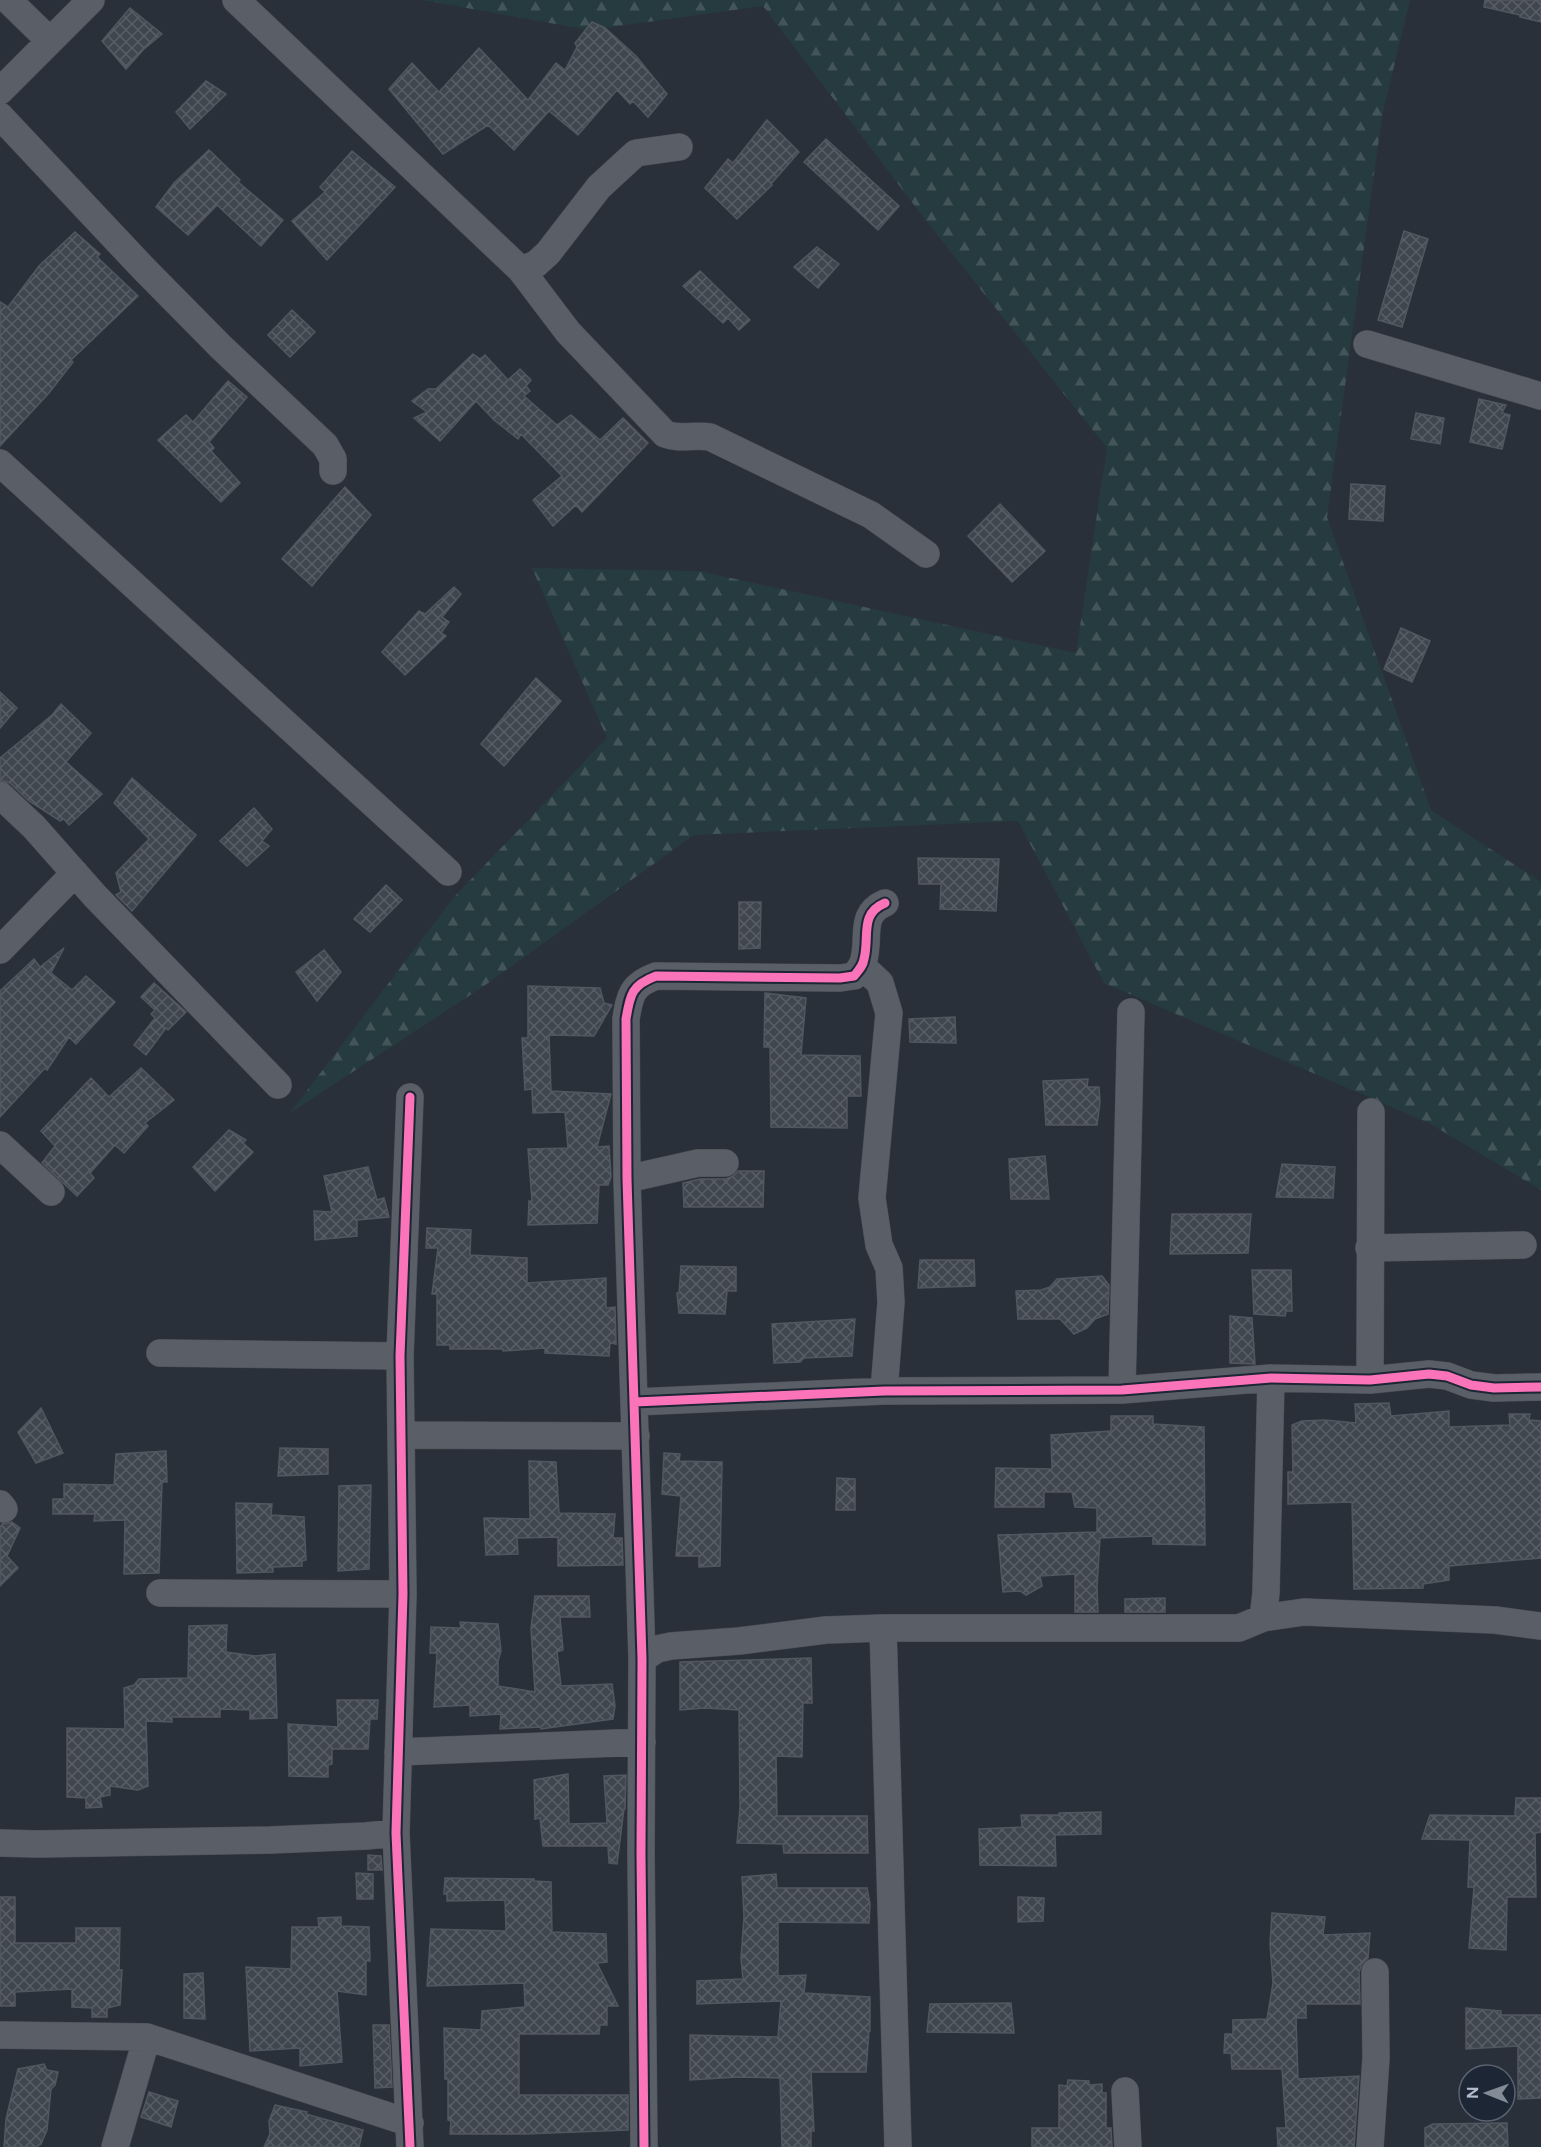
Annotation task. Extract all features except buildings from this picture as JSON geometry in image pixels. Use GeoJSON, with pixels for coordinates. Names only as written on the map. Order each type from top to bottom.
{"type":"FeatureCollection","features":[{"type":"Feature","properties":{"kind":"street"},"geometry":{"type":"LineString","coordinates":[[8,0],[50,40]]}},
{"type":"Feature","properties":{"kind":"street"},"geometry":{"type":"LineString","coordinates":[[0,91],[91,0]]}},
{"type":"Feature","properties":{"kind":"street"},"geometry":{"type":"LineString","coordinates":[[236,0],[521,270],[568,332],[665,434],[674,437],[701,435],[710,437],[871,515],[926,554]]}},
{"type":"Feature","properties":{"kind":"street"},"geometry":{"type":"LineString","coordinates":[[0,116],[143,268],[325,445],[333,459],[333,471]]}},
{"type":"Feature","properties":{"kind":"street"},"geometry":{"type":"LineString","coordinates":[[521,270],[536,264],[548,253],[599,187],[636,153],[679,147]]}},
{"type":"Feature","properties":{"kind":"street"},"geometry":{"type":"LineString","coordinates":[[1367,344],[1541,396]]}},
{"type":"Feature","properties":{"kind":"street"},"geometry":{"type":"LineString","coordinates":[[0,463],[448,872]]}},
{"type":"Feature","properties":{"kind":"street"},"geometry":{"type":"LineString","coordinates":[[0,795],[34,827],[75,873],[278,1085]]}},
{"type":"Feature","properties":{"kind":"street"},"geometry":{"type":"LineString","coordinates":[[0,950],[75,873]]}},
{"type":"Feature","properties":{"kind":"street"},"geometry":{"type":"LineString","coordinates":[[644,2147],[642,1659],[627,1179],[626,1019],[629,999],[640,982],[656,976],[840,978],[854,975],[862,966],[865,957],[869,917],[875,908],[885,903]]}},
{"type":"Feature","properties":{"kind":"street"},"geometry":{"type":"LineString","coordinates":[[862,966],[880,983],[888,1013],[873,1198],[879,1245],[889,1268],[891,1302],[884,1391]]}},
{"type":"Feature","properties":{"kind":"street"},"geometry":{"type":"LineString","coordinates":[[1122,1390],[1131,1012]]}},
{"type":"Feature","properties":{"kind":"street"},"geometry":{"type":"LineString","coordinates":[[0,2035],[147,2037],[410,2135],[396,1833],[403,1594],[400,1356],[410,1097]]}},
{"type":"Feature","properties":{"kind":"street"},"geometry":{"type":"LineString","coordinates":[[1370,1380],[1371,1112]]}},
{"type":"Feature","properties":{"kind":"street"},"geometry":{"type":"LineString","coordinates":[[0,1145],[51,1192]]}},
{"type":"Feature","properties":{"kind":"street"},"geometry":{"type":"LineString","coordinates":[[627,1179],[698,1163],[725,1163]]}},
{"type":"Feature","properties":{"kind":"street"},"geometry":{"type":"LineString","coordinates":[[1369,1248],[1524,1245]]}},
{"type":"Feature","properties":{"kind":"street"},"geometry":{"type":"LineString","coordinates":[[160,1353],[400,1356]]}},
{"type":"Feature","properties":{"kind":"street"},"geometry":{"type":"LineString","coordinates":[[635,1402],[884,1391],[1122,1390],[1271,1378],[1370,1380],[1429,1374],[1447,1376],[1472,1385],[1494,1388],[1541,1387]]}},
{"type":"Feature","properties":{"kind":"street"},"geometry":{"type":"LineString","coordinates":[[1263,1618],[1266,1593],[1271,1378]]}},
{"type":"Feature","properties":{"kind":"street"},"geometry":{"type":"LineString","coordinates":[[401,1436],[636,1436]]}},
{"type":"Feature","properties":{"kind":"street"},"geometry":{"type":"LineString","coordinates":[[160,1593],[403,1594]]}},
{"type":"Feature","properties":{"kind":"street"},"geometry":{"type":"LineString","coordinates":[[642,1659],[657,1649],[671,1646],[739,1641],[826,1630],[1239,1628],[1263,1618],[1304,1612],[1495,1620],[1541,1626]]}},
{"type":"Feature","properties":{"kind":"street"},"geometry":{"type":"LineString","coordinates":[[883,1629],[898,2147]]}},
{"type":"Feature","properties":{"kind":"street"},"geometry":{"type":"LineString","coordinates":[[398,1752],[642,1742]]}},
{"type":"Feature","properties":{"kind":"street"},"geometry":{"type":"LineString","coordinates":[[0,1843],[270,1840],[396,1833]]}},
{"type":"Feature","properties":{"kind":"street"},"geometry":{"type":"LineString","coordinates":[[1370,2147],[1376,2058],[1375,1972]]}},
{"type":"Feature","properties":{"kind":"street"},"geometry":{"type":"LineString","coordinates":[[115,2147],[147,2037]]}},
{"type":"Feature","properties":{"kind":"street"},"geometry":{"type":"LineString","coordinates":[[1125,2091],[1128,2147]]}},
{"type":"Feature","properties":{"kind":"green space"},"geometry":{"type":"Polygon","coordinates":[[[422,0],[1410,0],[1382,116],[1327,517],[1431,810],[1541,882],[1541,1190],[1429,1123],[1104,983],[1018,821],[694,835],[484,986],[290,1113],[454,897],[607,738],[532,568],[699,571],[1076,653],[1107,448],[927,222],[763,6],[589,30],[422,0]]]}},
{"type":"Feature","properties":{"kind":"cycle path"},"geometry":{"type":"LineString","coordinates":[[644,2147],[642,1659],[627,1179],[627,1010],[637,987],[656,976],[840,978],[854,976],[861,968],[866,950],[869,919],[872,913],[885,903]]}},
{"type":"Feature","properties":{"kind":"cycle path"},"geometry":{"type":"LineString","coordinates":[[410,1097],[400,1356],[403,1594],[396,1833],[410,2147]]}},
{"type":"Feature","properties":{"kind":"cycle path"},"geometry":{"type":"LineString","coordinates":[[635,1402],[884,1391],[1122,1390],[1271,1378],[1370,1380],[1429,1374],[1447,1376],[1471,1385],[1494,1388],[1541,1387]]}}]}
